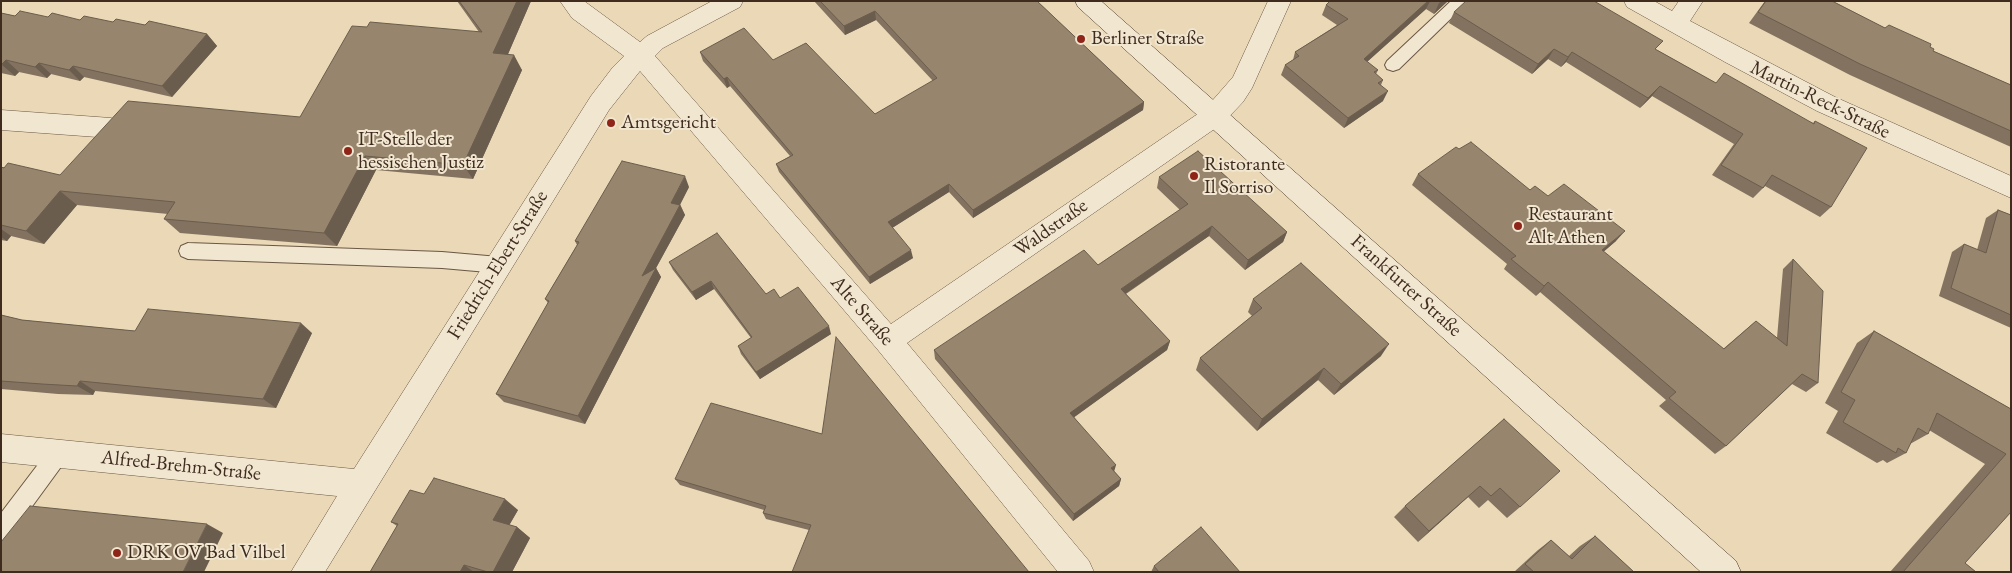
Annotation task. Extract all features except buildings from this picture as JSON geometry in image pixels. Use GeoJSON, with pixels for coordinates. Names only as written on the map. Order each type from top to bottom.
{"type":"FeatureCollection","features":[{"type":"Feature","properties":{"kind":"street","name":"Alte Straße"},"geometry":{"type":"LineString","coordinates":[[571,1],[580,12],[640,55],[888,341],[1078,572]]}},
{"type":"Feature","properties":{"kind":"street","name":"Friedrich-Ebert-Straße"},"geometry":{"type":"LineString","coordinates":[[307,572],[360,484],[600,103],[622,73],[640,55],[678,29],[732,1]]}},
{"type":"Feature","properties":{"kind":"street","name":"Frankfurter Straße"},"geometry":{"type":"LineString","coordinates":[[1086,1],[1725,572]]}},
{"type":"Feature","properties":{"kind":"street","name":"Waldstraße"},"geometry":{"type":"LineString","coordinates":[[888,341],[1214,116],[1234,95],[1243,81],[1280,1]]}},
{"type":"Feature","properties":{"kind":"street","name":"Martin-Reck-Straße"},"geometry":{"type":"LineString","coordinates":[[1635,1],[1826,104],[2011,188]]}},
{"type":"Feature","properties":{"kind":"street"},"geometry":{"type":"LineString","coordinates":[[1676,24],[1692,1]]}},
{"type":"Feature","properties":{"kind":"street"},"geometry":{"type":"LineString","coordinates":[[1,120],[111,128]]}},
{"type":"Feature","properties":{"kind":"street","name":"Alfred-Brehm-Straße"},"geometry":{"type":"LineString","coordinates":[[1,448],[360,484]]}},
{"type":"Feature","properties":{"kind":"lane"},"geometry":{"type":"LineString","coordinates":[[1393,65],[1460,1]]}},
{"type":"Feature","properties":{"kind":"lane"},"geometry":{"type":"LineString","coordinates":[[188,251],[442,260],[499,265]]}},
{"type":"Feature","properties":{"kind":"lane"},"geometry":{"type":"LineString","coordinates":[[1,531],[59,453]]}},
{"type":"Feature","properties":{"kind":"place","name":"Berliner Straße"},"geometry":{"type":"Point","coordinates":[1081,39]}},
{"type":"Feature","properties":{"kind":"place","name":"Amtsgericht"},"geometry":{"type":"Point","coordinates":[611,123]}},
{"type":"Feature","properties":{"kind":"place","name":"IT-Stelle der hessischen Justiz"},"geometry":{"type":"Point","coordinates":[348,151]}},
{"type":"Feature","properties":{"kind":"place","name":"Ristorante Il Sorriso"},"geometry":{"type":"Point","coordinates":[1194,176]}},
{"type":"Feature","properties":{"kind":"place","name":"Restaurant Alt Athen"},"geometry":{"type":"Point","coordinates":[1518,226]}},
{"type":"Feature","properties":{"kind":"place","name":"DRK OV Bad Vilbel"},"geometry":{"type":"Point","coordinates":[117,553]}}]}
